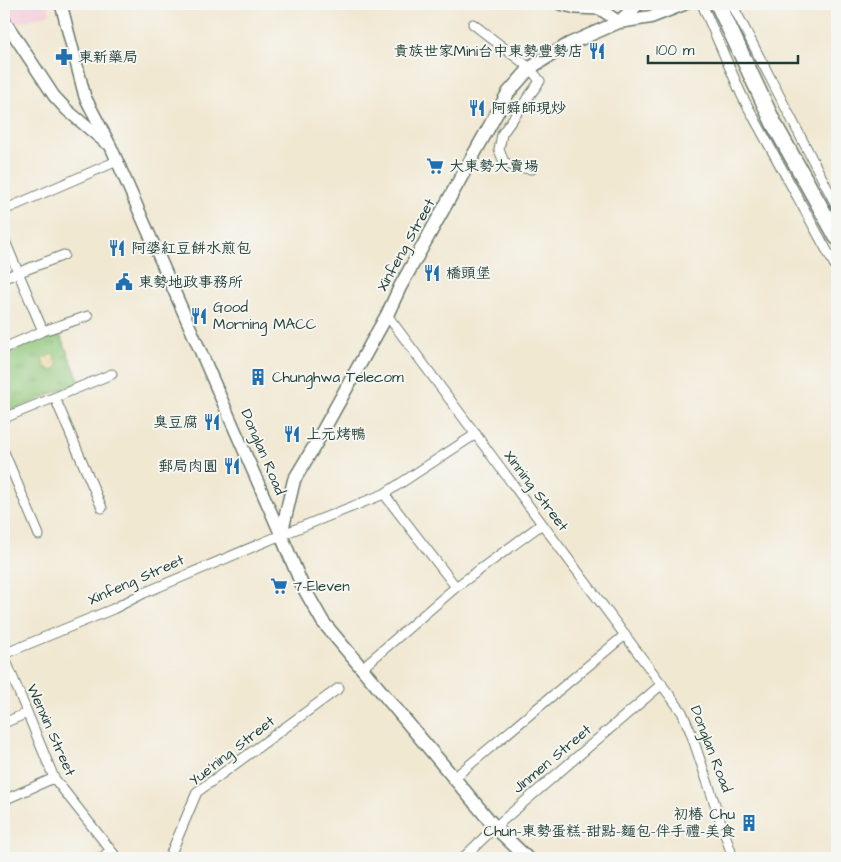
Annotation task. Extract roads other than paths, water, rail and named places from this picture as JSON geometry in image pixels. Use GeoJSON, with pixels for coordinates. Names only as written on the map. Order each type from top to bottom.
{"type":"FeatureCollection","features":[{"type":"Feature","properties":{"kind":"highway"},"geometry":{"type":"LineString","coordinates":[[718,4],[774,124],[837,238]]}},
{"type":"Feature","properties":{"kind":"main road"},"geometry":{"type":"LineString","coordinates":[[619,22],[638,4]]}},
{"type":"Feature","properties":{"kind":"main road"},"geometry":{"type":"LineString","coordinates":[[619,22],[651,17],[684,4]]}},
{"type":"Feature","properties":{"kind":"main road","name":"Xinfeng Street"},"geometry":{"type":"LineString","coordinates":[[280,535],[294,480],[316,445],[388,314],[400,287],[508,93],[530,68],[570,44],[619,22]]}},
{"type":"Feature","properties":{"kind":"main road","name":"Donglan Road"},"geometry":{"type":"LineString","coordinates":[[280,535],[302,586],[323,622],[495,827],[527,858]]}},
{"type":"Feature","properties":{"kind":"street","name":"Donglan Road"},"geometry":{"type":"LineString","coordinates":[[62,4],[84,97],[111,147],[244,448],[280,535]]}},
{"type":"Feature","properties":{"kind":"street"},"geometry":{"type":"LineString","coordinates":[[560,4],[576,8],[600,9],[619,22]]}},
{"type":"Feature","properties":{"kind":"street"},"geometry":{"type":"LineString","coordinates":[[702,4],[742,96],[837,269]]}},
{"type":"Feature","properties":{"kind":"street"},"geometry":{"type":"LineString","coordinates":[[732,4],[837,207]]}},
{"type":"Feature","properties":{"kind":"street"},"geometry":{"type":"LineString","coordinates":[[4,20],[54,96],[66,110],[111,147]]}},
{"type":"Feature","properties":{"kind":"street"},"geometry":{"type":"LineString","coordinates":[[473,24],[530,68],[540,81],[502,134],[499,150],[504,162],[515,167],[532,169]]}},
{"type":"Feature","properties":{"kind":"street"},"geometry":{"type":"LineString","coordinates":[[4,210],[117,161]]}},
{"type":"Feature","properties":{"kind":"street"},"geometry":{"type":"LineString","coordinates":[[4,239],[43,331]]}},
{"type":"Feature","properties":{"kind":"street"},"geometry":{"type":"LineString","coordinates":[[4,278],[64,255]]}},
{"type":"Feature","properties":{"kind":"street","name":"Xinning Street"},"geometry":{"type":"LineString","coordinates":[[388,314],[662,684]]}},
{"type":"Feature","properties":{"kind":"street"},"geometry":{"type":"LineString","coordinates":[[4,348],[43,331],[88,316]]}},
{"type":"Feature","properties":{"kind":"street"},"geometry":{"type":"LineString","coordinates":[[4,418],[112,374]]}},
{"type":"Feature","properties":{"kind":"street"},"geometry":{"type":"LineString","coordinates":[[55,398],[102,508]]}},
{"type":"Feature","properties":{"kind":"street","name":"Xinfeng Street"},"geometry":{"type":"LineString","coordinates":[[4,655],[280,535],[384,494],[476,434]]}},
{"type":"Feature","properties":{"kind":"street"},"geometry":{"type":"LineString","coordinates":[[4,452],[39,535]]}},
{"type":"Feature","properties":{"kind":"street"},"geometry":{"type":"LineString","coordinates":[[384,494],[456,587]]}},
{"type":"Feature","properties":{"kind":"street"},"geometry":{"type":"LineString","coordinates":[[362,668],[456,587],[542,524]]}},
{"type":"Feature","properties":{"kind":"street"},"geometry":{"type":"LineString","coordinates":[[455,777],[625,635]]}},
{"type":"Feature","properties":{"kind":"street","name":"Wenxin Street"},"geometry":{"type":"LineString","coordinates":[[4,655],[54,778],[114,855]]}},
{"type":"Feature","properties":{"kind":"street","name":"Donglan Road"},"geometry":{"type":"LineString","coordinates":[[662,684],[682,712],[691,733],[733,858]]}},
{"type":"Feature","properties":{"kind":"street","name":"Jinmen Street"},"geometry":{"type":"LineString","coordinates":[[464,858],[495,827],[662,684]]}},
{"type":"Feature","properties":{"kind":"street","name":"Yue'ning Street"},"geometry":{"type":"LineString","coordinates":[[169,858],[197,792],[340,688]]}},
{"type":"Feature","properties":{"kind":"street"},"geometry":{"type":"LineString","coordinates":[[4,723],[28,713]]}},
{"type":"Feature","properties":{"kind":"street"},"geometry":{"type":"LineString","coordinates":[[4,800],[54,778]]}},
{"type":"Feature","properties":{"kind":"street"},"geometry":{"type":"LineString","coordinates":[[101,858],[114,855]]}},
{"type":"Feature","properties":{"kind":"place","name":"貴族世家Mini台中東勢豐勢店"},"geometry":{"type":"Point","coordinates":[597,51]}},
{"type":"Feature","properties":{"kind":"place","name":"東新藥局"},"geometry":{"type":"Point","coordinates":[64,57]}},
{"type":"Feature","properties":{"kind":"place","name":"阿舜師現炒"},"geometry":{"type":"Point","coordinates":[477,108]}},
{"type":"Feature","properties":{"kind":"place","name":"大東勢大賣場"},"geometry":{"type":"Point","coordinates":[435,166]}},
{"type":"Feature","properties":{"kind":"place","name":"阿婆紅豆餅水煎包"},"geometry":{"type":"Point","coordinates":[117,248]}},
{"type":"Feature","properties":{"kind":"place","name":"橋頭堡"},"geometry":{"type":"Point","coordinates":[432,273]}},
{"type":"Feature","properties":{"kind":"place","name":"東勢地政事務所"},"geometry":{"type":"Point","coordinates":[124,282]}},
{"type":"Feature","properties":{"kind":"place","name":"Good Morning MACC"},"geometry":{"type":"Point","coordinates":[199,316]}},
{"type":"Feature","properties":{"kind":"place","name":"Chunghwa Telecom"},"geometry":{"type":"Point","coordinates":[258,377]}},
{"type":"Feature","properties":{"kind":"place","name":"臭豆腐"},"geometry":{"type":"Point","coordinates":[212,422]}},
{"type":"Feature","properties":{"kind":"place","name":"上元烤鴨"},"geometry":{"type":"Point","coordinates":[292,434]}},
{"type":"Feature","properties":{"kind":"place","name":"郵局肉圓"},"geometry":{"type":"Point","coordinates":[232,466]}},
{"type":"Feature","properties":{"kind":"place","name":"7-Eleven"},"geometry":{"type":"Point","coordinates":[279,586]}},
{"type":"Feature","properties":{"kind":"place","name":"初椿 Chu Chun-東勢蛋糕-甜點-麵包-伴手禮-美食"},"geometry":{"type":"Point","coordinates":[749,823]}}]}
